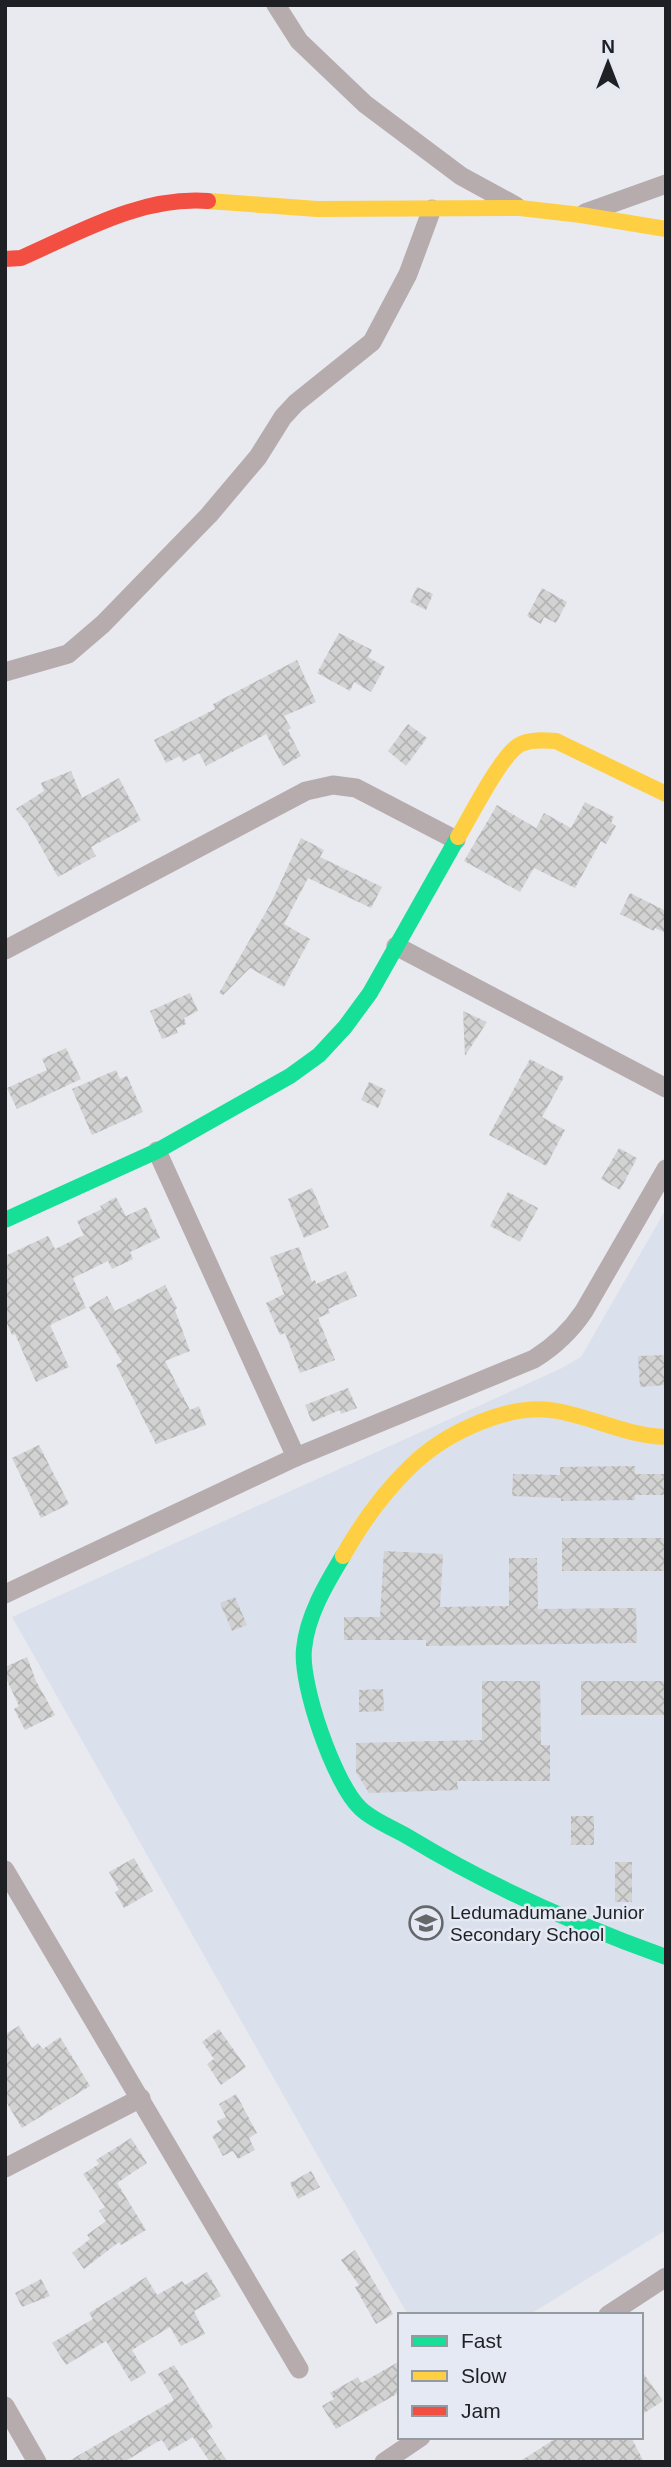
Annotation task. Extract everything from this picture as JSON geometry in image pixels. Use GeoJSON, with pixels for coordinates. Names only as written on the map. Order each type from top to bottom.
{"type":"FeatureCollection","features":[{"type":"Feature","properties":{"kind":"street"},"geometry":{"type":"LineString","coordinates":[[276,5],[299,41],[365,104],[461,176],[520,208]]}},
{"type":"Feature","properties":{"kind":"street"},"geometry":{"type":"LineString","coordinates":[[580,215],[666,184]]}},
{"type":"Feature","properties":{"kind":"street"},"geometry":{"type":"LineString","coordinates":[[5,259],[21,258],[116,216],[156,202],[186,199],[317,209],[520,208],[666,229]]}},
{"type":"Feature","properties":{"kind":"street"},"geometry":{"type":"LineString","coordinates":[[5,672],[68,654],[103,624],[209,515],[258,457],[283,417],[296,403],[372,342],[408,274],[432,209]]}},
{"type":"Feature","properties":{"kind":"street"},"geometry":{"type":"LineString","coordinates":[[5,1220],[158,1151],[290,1076],[319,1055],[345,1027],[370,993],[456,840],[506,758],[519,745],[537,740],[556,741],[666,794]]}},
{"type":"Feature","properties":{"kind":"street"},"geometry":{"type":"LineString","coordinates":[[5,950],[306,791],[333,785],[356,788],[456,840]]}},
{"type":"Feature","properties":{"kind":"street"},"geometry":{"type":"LineString","coordinates":[[396,946],[666,1088]]}},
{"type":"Feature","properties":{"kind":"street"},"geometry":{"type":"LineString","coordinates":[[158,1151],[296,1457]]}},
{"type":"Feature","properties":{"kind":"street"},"geometry":{"type":"LineString","coordinates":[[5,1594],[296,1457],[534,1359],[553,1347],[570,1332],[584,1311],[666,1169]]}},
{"type":"Feature","properties":{"kind":"street"},"geometry":{"type":"LineString","coordinates":[[666,1437],[633,1435],[594,1419],[548,1408],[515,1410],[457,1434],[412,1465],[374,1511],[337,1564],[312,1620],[304,1650],[310,1698],[336,1769],[358,1806],[444,1860],[593,1931],[666,1957]]}},
{"type":"Feature","properties":{"kind":"street"},"geometry":{"type":"LineString","coordinates":[[5,1870],[299,2370]]}},
{"type":"Feature","properties":{"kind":"street"},"geometry":{"type":"LineString","coordinates":[[5,2168],[141,2098]]}},
{"type":"Feature","properties":{"kind":"street"},"geometry":{"type":"LineString","coordinates":[[611,2313],[666,2277]]}},
{"type":"Feature","properties":{"kind":"street"},"geometry":{"type":"LineString","coordinates":[[5,2406],[37,2462]]}},
{"type":"Feature","properties":{"kind":"street"},"geometry":{"type":"LineString","coordinates":[[384,2462],[418,2439]]}},
{"type":"Feature","properties":{"kind":"shaded area","name":"Ledumadumane Junior Secondary School"},"geometry":{"type":"Polygon","coordinates":[[[666,1209],[666,2230],[532,2313],[407,2313],[12,1617],[560,1369],[581,1357],[666,1209]]]}},
{"type":"Feature","properties":{"kind":"building"},"geometry":{"type":"Polygon","coordinates":[[[417,587],[433,594],[426,610],[410,602],[417,587]]]}},
{"type":"Feature","properties":{"kind":"building"},"geometry":{"type":"Polygon","coordinates":[[[542,588],[567,602],[556,623],[544,617],[541,624],[527,616],[542,588]]]}},
{"type":"Feature","properties":{"kind":"building"},"geometry":{"type":"Polygon","coordinates":[[[339,633],[372,650],[368,657],[385,667],[371,692],[354,682],[350,691],[317,673],[339,633]]]}},
{"type":"Feature","properties":{"kind":"building"},"geometry":{"type":"Polygon","coordinates":[[[297,660],[316,702],[284,716],[301,756],[283,766],[266,734],[206,766],[199,753],[183,762],[180,756],[166,763],[154,740],[215,709],[213,704],[297,660]]]}},
{"type":"Feature","properties":{"kind":"building"},"geometry":{"type":"Polygon","coordinates":[[[408,724],[427,738],[406,766],[388,751],[408,724]]]}},
{"type":"Feature","properties":{"kind":"building"},"geometry":{"type":"Polygon","coordinates":[[[71,771],[82,798],[119,778],[141,820],[91,847],[96,856],[58,877],[28,824],[16,809],[44,791],[41,783],[71,771]]]}},
{"type":"Feature","properties":{"kind":"building"},"geometry":{"type":"Polygon","coordinates":[[[585,802],[614,817],[611,823],[616,826],[606,844],[601,841],[575,888],[534,868],[520,892],[464,861],[497,805],[536,828],[544,813],[571,828],[585,802]]]}},
{"type":"Feature","properties":{"kind":"building"},"geometry":{"type":"Polygon","coordinates":[[[301,838],[324,850],[320,857],[382,887],[371,908],[308,878],[284,924],[310,939],[284,987],[250,968],[223,995],[219,993],[271,903],[301,838]]]}},
{"type":"Feature","properties":{"kind":"building"},"geometry":{"type":"Polygon","coordinates":[[[630,893],[666,911],[666,933],[655,928],[654,931],[620,914],[630,893]]]}},
{"type":"Feature","properties":{"kind":"building"},"geometry":{"type":"Polygon","coordinates":[[[190,993],[198,1011],[184,1018],[186,1024],[176,1028],[178,1033],[162,1039],[150,1011],[190,993]]]}},
{"type":"Feature","properties":{"kind":"building"},"geometry":{"type":"Polygon","coordinates":[[[463,1011],[487,1022],[465,1056],[463,1011]]]}},
{"type":"Feature","properties":{"kind":"building"},"geometry":{"type":"Polygon","coordinates":[[[66,1048],[81,1079],[17,1109],[7,1088],[47,1070],[42,1059],[66,1048]]]}},
{"type":"Feature","properties":{"kind":"building"},"geometry":{"type":"Polygon","coordinates":[[[530,1059],[564,1077],[542,1117],[565,1130],[546,1166],[489,1135],[530,1059]]]}},
{"type":"Feature","properties":{"kind":"building"},"geometry":{"type":"Polygon","coordinates":[[[116,1070],[120,1079],[127,1076],[143,1112],[92,1135],[72,1089],[116,1070]]]}},
{"type":"Feature","properties":{"kind":"building"},"geometry":{"type":"Polygon","coordinates":[[[369,1082],[386,1090],[378,1108],[361,1100],[369,1082]]]}},
{"type":"Feature","properties":{"kind":"building"},"geometry":{"type":"Polygon","coordinates":[[[619,1148],[637,1158],[620,1190],[601,1179],[619,1148]]]}},
{"type":"Feature","properties":{"kind":"building"},"geometry":{"type":"Polygon","coordinates":[[[312,1188],[329,1227],[304,1238],[288,1199],[312,1188]]]}},
{"type":"Feature","properties":{"kind":"building"},"geometry":{"type":"Polygon","coordinates":[[[508,1192],[538,1208],[520,1242],[490,1226],[508,1192]]]}},
{"type":"Feature","properties":{"kind":"building"},"geometry":{"type":"Polygon","coordinates":[[[116,1197],[126,1216],[146,1207],[160,1238],[130,1252],[133,1259],[112,1269],[108,1261],[73,1278],[86,1308],[50,1325],[69,1367],[36,1382],[15,1334],[12,1335],[5,1319],[5,1256],[48,1236],[55,1249],[84,1235],[77,1221],[102,1209],[100,1206],[116,1197]]]}},
{"type":"Feature","properties":{"kind":"building"},"geometry":{"type":"Polygon","coordinates":[[[299,1247],[312,1282],[315,1280],[316,1284],[346,1271],[357,1296],[328,1309],[330,1313],[318,1318],[335,1360],[300,1373],[285,1333],[280,1335],[266,1303],[284,1294],[270,1257],[299,1247]]]}},
{"type":"Feature","properties":{"kind":"building"},"geometry":{"type":"Polygon","coordinates":[[[165,1285],[177,1308],[175,1310],[190,1351],[165,1361],[190,1410],[199,1406],[206,1425],[156,1444],[116,1365],[122,1362],[89,1307],[107,1296],[115,1311],[165,1285]]]}},
{"type":"Feature","properties":{"kind":"building"},"geometry":{"type":"Polygon","coordinates":[[[666,1355],[666,1385],[640,1387],[638,1356],[666,1355]]]}},
{"type":"Feature","properties":{"kind":"building"},"geometry":{"type":"Polygon","coordinates":[[[348,1388],[357,1408],[341,1414],[340,1410],[312,1422],[305,1405],[348,1388]]]}},
{"type":"Feature","properties":{"kind":"building"},"geometry":{"type":"Polygon","coordinates":[[[39,1445],[69,1504],[41,1518],[12,1458],[39,1445]]]}},
{"type":"Feature","properties":{"kind":"building"},"geometry":{"type":"Polygon","coordinates":[[[635,1466],[635,1474],[666,1474],[666,1495],[635,1495],[635,1500],[561,1501],[561,1498],[512,1496],[513,1474],[560,1475],[560,1467],[635,1466]]]}},
{"type":"Feature","properties":{"kind":"building"},"geometry":{"type":"Polygon","coordinates":[[[562,1538],[666,1538],[666,1571],[562,1571],[562,1538]]]}},
{"type":"Feature","properties":{"kind":"building"},"geometry":{"type":"Polygon","coordinates":[[[384,1551],[443,1554],[440,1607],[509,1606],[509,1558],[537,1558],[538,1609],[636,1608],[637,1643],[426,1646],[426,1640],[344,1640],[344,1617],[380,1617],[384,1551]]]}},
{"type":"Feature","properties":{"kind":"building"},"geometry":{"type":"Polygon","coordinates":[[[235,1597],[247,1625],[232,1631],[220,1603],[235,1597]]]}},
{"type":"Feature","properties":{"kind":"building"},"geometry":{"type":"Polygon","coordinates":[[[27,1657],[36,1681],[55,1715],[25,1730],[14,1709],[19,1706],[5,1676],[5,1667],[27,1657]]]}},
{"type":"Feature","properties":{"kind":"building"},"geometry":{"type":"Polygon","coordinates":[[[482,1681],[540,1681],[541,1745],[550,1745],[550,1781],[457,1781],[458,1790],[369,1793],[356,1772],[356,1743],[482,1740],[482,1681]]]}},
{"type":"Feature","properties":{"kind":"building"},"geometry":{"type":"Polygon","coordinates":[[[581,1681],[666,1681],[666,1715],[581,1715],[581,1681]]]}},
{"type":"Feature","properties":{"kind":"building"},"geometry":{"type":"Polygon","coordinates":[[[383,1689],[384,1711],[359,1712],[359,1690],[383,1689]]]}},
{"type":"Feature","properties":{"kind":"building"},"geometry":{"type":"Polygon","coordinates":[[[571,1816],[594,1816],[594,1845],[571,1845],[571,1816]]]}},
{"type":"Feature","properties":{"kind":"building"},"geometry":{"type":"Polygon","coordinates":[[[134,1858],[153,1891],[124,1908],[115,1892],[119,1890],[109,1872],[134,1858]]]}},
{"type":"Feature","properties":{"kind":"building"},"geometry":{"type":"Polygon","coordinates":[[[615,1862],[632,1862],[632,1902],[615,1902],[615,1862]]]}},
{"type":"Feature","properties":{"kind":"building"},"geometry":{"type":"Polygon","coordinates":[[[19,2026],[32,2048],[38,2043],[43,2049],[60,2037],[90,2086],[22,2128],[5,2100],[5,2034],[19,2026]]]}},
{"type":"Feature","properties":{"kind":"building"},"geometry":{"type":"Polygon","coordinates":[[[219,2029],[246,2067],[221,2085],[207,2064],[214,2059],[202,2042],[219,2029]]]}},
{"type":"Feature","properties":{"kind":"building"},"geometry":{"type":"Polygon","coordinates":[[[236,2094],[257,2133],[249,2138],[255,2150],[238,2159],[233,2151],[223,2156],[212,2136],[222,2130],[217,2121],[226,2117],[219,2104],[236,2094]]]}},
{"type":"Feature","properties":{"kind":"building"},"geometry":{"type":"Polygon","coordinates":[[[131,2138],[147,2163],[117,2183],[146,2230],[121,2245],[119,2242],[84,2269],[72,2253],[90,2239],[87,2235],[106,2221],[99,2211],[105,2207],[83,2174],[99,2164],[96,2160],[131,2138]]]}},
{"type":"Feature","properties":{"kind":"building"},"geometry":{"type":"Polygon","coordinates":[[[311,2171],[320,2187],[298,2199],[290,2183],[311,2171]]]}},
{"type":"Feature","properties":{"kind":"building"},"geometry":{"type":"Polygon","coordinates":[[[355,2250],[393,2314],[376,2324],[355,2287],[359,2285],[341,2260],[355,2250]]]}},
{"type":"Feature","properties":{"kind":"building"},"geometry":{"type":"Polygon","coordinates":[[[207,2272],[221,2296],[194,2311],[205,2334],[181,2346],[170,2327],[132,2350],[146,2373],[131,2382],[106,2341],[66,2365],[52,2343],[93,2319],[89,2313],[146,2277],[157,2295],[182,2281],[185,2285],[207,2272]]]}},
{"type":"Feature","properties":{"kind":"building"},"geometry":{"type":"Polygon","coordinates":[[[41,2279],[50,2296],[22,2307],[15,2293],[41,2279]]]}},
{"type":"Feature","properties":{"kind":"building"},"geometry":{"type":"Polygon","coordinates":[[[398,2362],[398,2393],[336,2429],[322,2406],[334,2399],[330,2393],[358,2377],[361,2383],[398,2362]]]}},
{"type":"Feature","properties":{"kind":"building"},"geometry":{"type":"Polygon","coordinates":[[[174,2365],[213,2427],[207,2431],[228,2462],[210,2462],[193,2437],[169,2451],[162,2440],[124,2462],[67,2462],[174,2400],[158,2374],[174,2365]]]}},
{"type":"Feature","properties":{"kind":"building"},"geometry":{"type":"Polygon","coordinates":[[[643,2373],[663,2401],[643,2414],[643,2373]]]}},
{"type":"Feature","properties":{"kind":"building"},"geometry":{"type":"Polygon","coordinates":[[[555,2439],[632,2439],[644,2462],[519,2462],[555,2439]]]}},
{"type":"Feature","properties":{"kind":"traffic: fast"},"geometry":{"type":"LineString","coordinates":[[5,1220],[157,1151],[290,1076],[319,1055],[345,1027],[370,993],[458,837]]}},
{"type":"Feature","properties":{"kind":"traffic: fast"},"geometry":{"type":"LineString","coordinates":[[343,1556],[313,1612],[306,1637],[304,1665],[313,1708],[330,1756],[340,1778],[360,1808],[377,1821],[503,1889],[600,1932],[666,1957]]}},
{"type":"Feature","properties":{"kind":"traffic: slow"},"geometry":{"type":"LineString","coordinates":[[208,201],[317,209],[520,208],[666,229]]}},
{"type":"Feature","properties":{"kind":"traffic: slow"},"geometry":{"type":"LineString","coordinates":[[458,837],[503,761],[519,745],[527,742],[556,741],[666,794]]}},
{"type":"Feature","properties":{"kind":"traffic: slow"},"geometry":{"type":"LineString","coordinates":[[343,1556],[374,1509],[411,1466],[441,1442],[479,1423],[519,1411],[538,1409],[571,1414],[638,1434],[666,1437]]}},
{"type":"Feature","properties":{"kind":"traffic: jam"},"geometry":{"type":"LineString","coordinates":[[5,259],[21,258],[88,227],[135,210],[183,201],[208,201]]}},
{"type":"Feature","properties":{"kind":"place","name":"Ledumadumane Junior Secondary School"},"geometry":{"type":"Point","coordinates":[426,1923]}}]}
